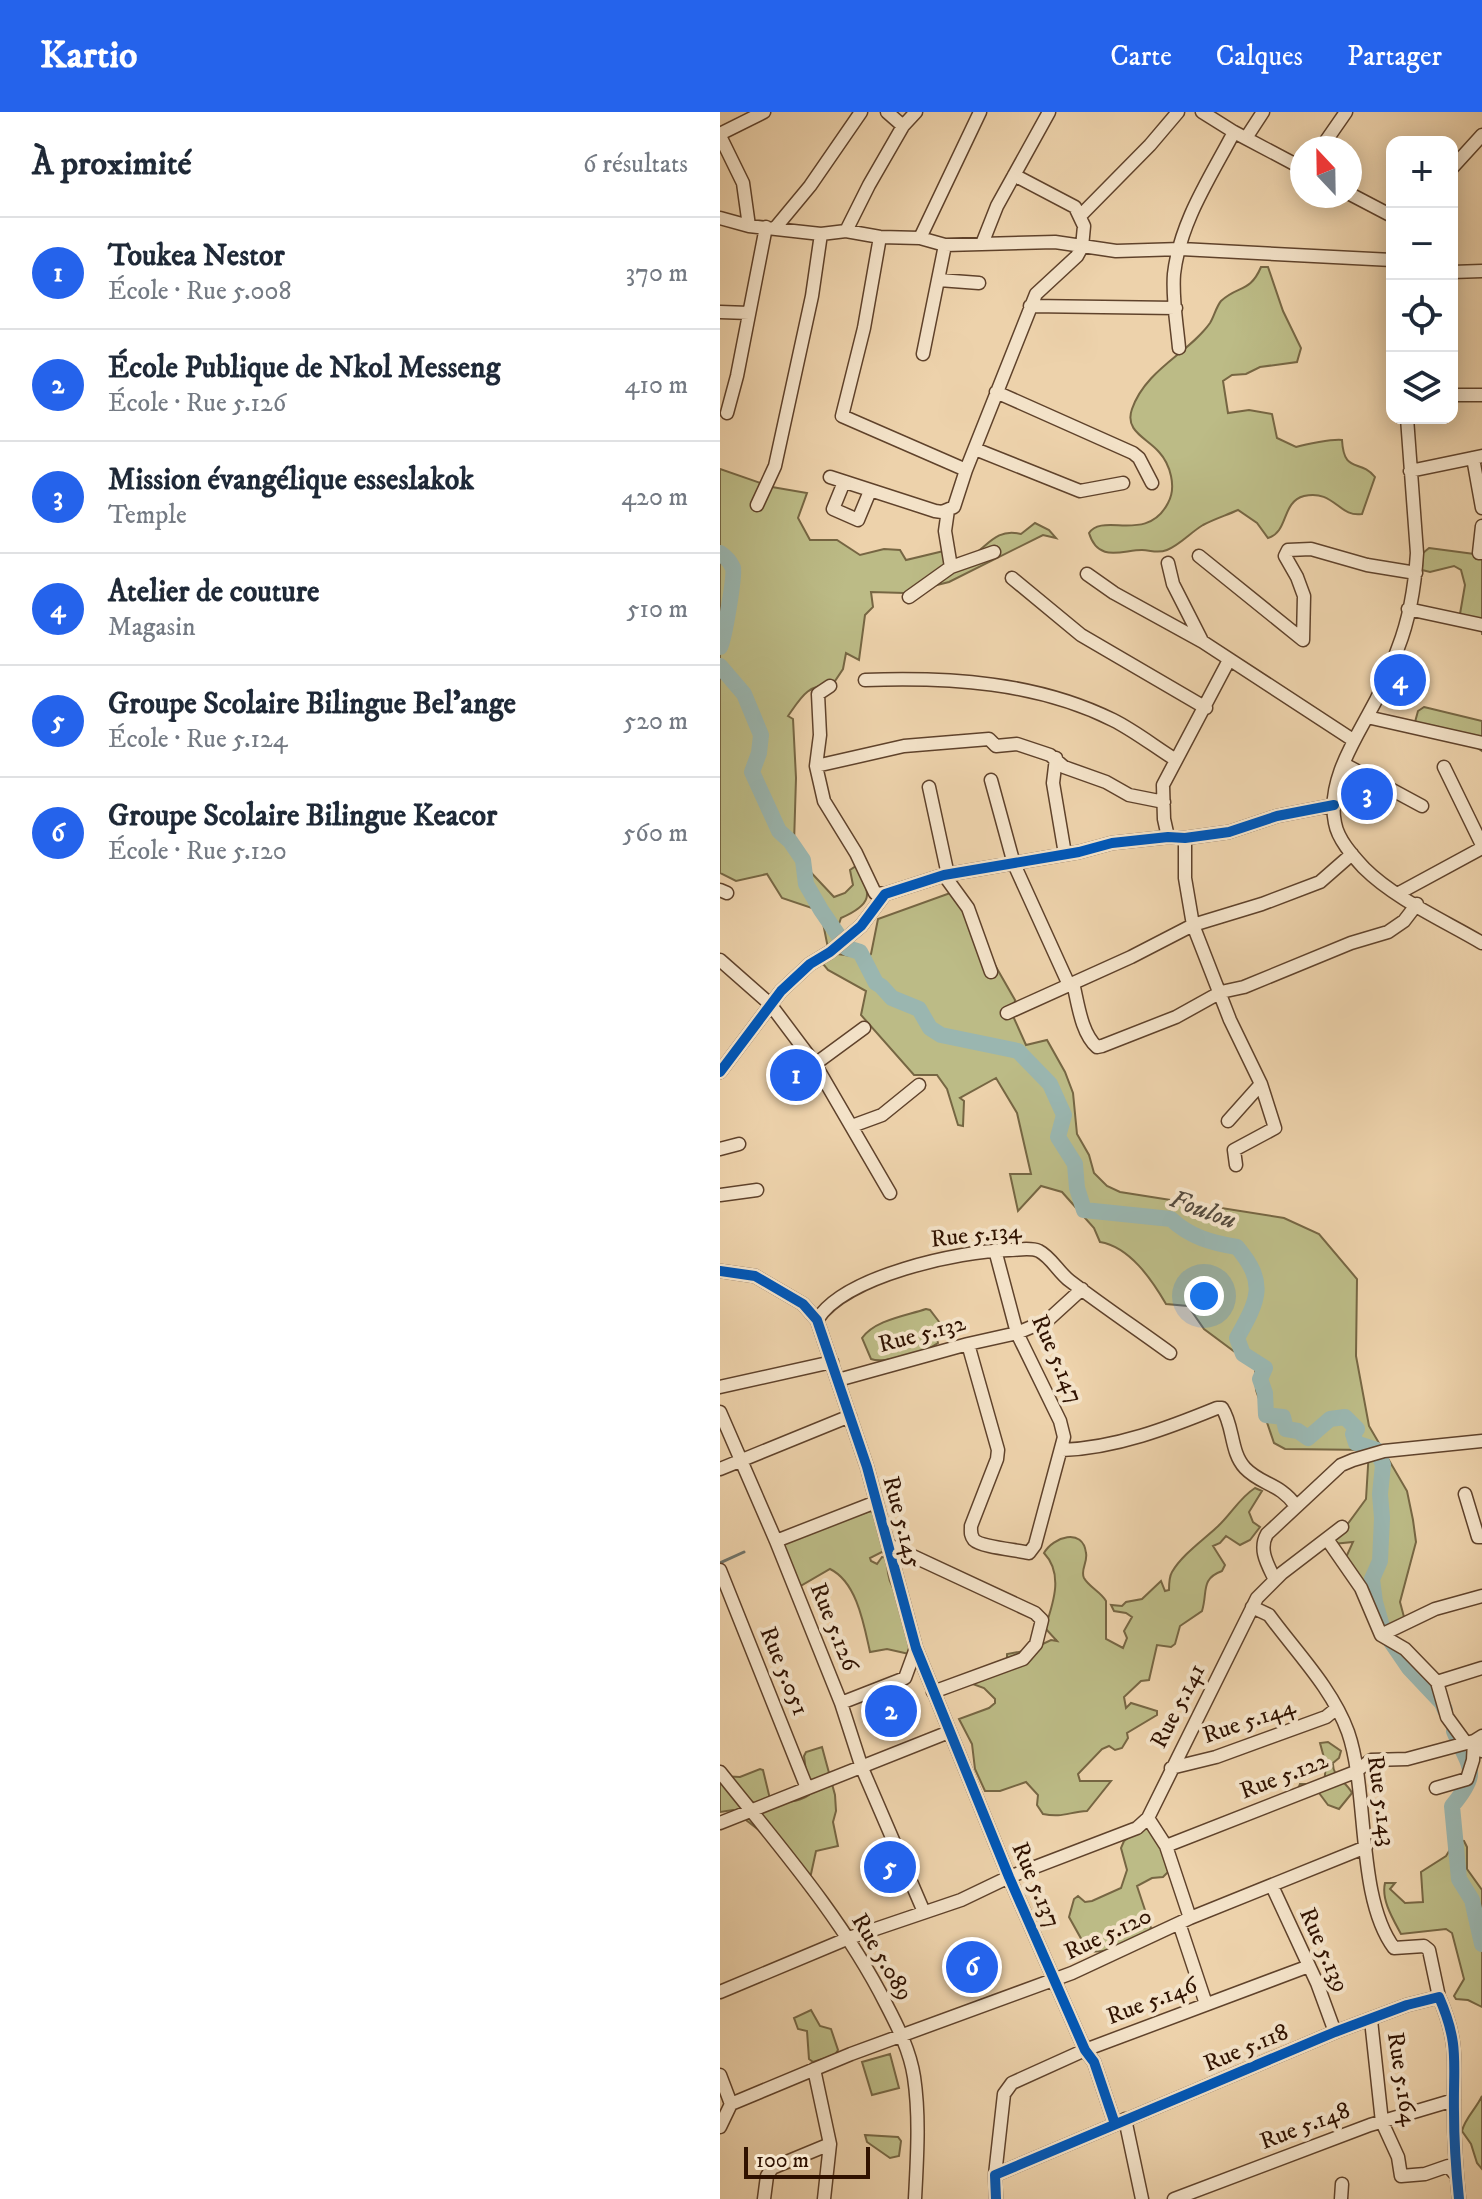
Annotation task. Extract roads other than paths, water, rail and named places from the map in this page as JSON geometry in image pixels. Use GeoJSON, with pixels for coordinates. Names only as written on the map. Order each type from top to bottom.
{"type":"FeatureCollection","features":[{"type":"Feature","properties":{"kind":"street"},"geometry":{"type":"LineString","coordinates":[[749,226],[743,183],[720,135],[764,112]]}},
{"type":"Feature","properties":{"kind":"street"},"geometry":{"type":"LineString","coordinates":[[727,413],[771,227],[810,186],[861,112]]}},
{"type":"Feature","properties":{"kind":"street"},"geometry":{"type":"LineString","coordinates":[[887,112],[903,126]]}},
{"type":"Feature","properties":{"kind":"street"},"geometry":{"type":"LineString","coordinates":[[846,231],[903,126],[916,112]]}},
{"type":"Feature","properties":{"kind":"street"},"geometry":{"type":"LineString","coordinates":[[920,238],[980,112]]}},
{"type":"Feature","properties":{"kind":"street"},"geometry":{"type":"LineString","coordinates":[[982,244],[997,206],[1049,112]]}},
{"type":"Feature","properties":{"kind":"street"},"geometry":{"type":"LineString","coordinates":[[1081,215],[1178,112]]}},
{"type":"Feature","properties":{"kind":"street"},"geometry":{"type":"LineString","coordinates":[[1202,112],[1290,162]]}},
{"type":"Feature","properties":{"kind":"street"},"geometry":{"type":"LineString","coordinates":[[1179,348],[1174,275],[1188,223],[1202,190],[1240,135],[1263,112]]}},
{"type":"Feature","properties":{"kind":"street"},"geometry":{"type":"LineString","coordinates":[[1329,136],[1346,112]]}},
{"type":"Feature","properties":{"kind":"street"},"geometry":{"type":"LineString","coordinates":[[1458,161],[1482,135]]}},
{"type":"Feature","properties":{"kind":"street"},"geometry":{"type":"LineString","coordinates":[[1470,147],[1482,156]]}},
{"type":"Feature","properties":{"kind":"street"},"geometry":{"type":"LineString","coordinates":[[830,477],[935,511],[954,507],[1030,306],[1039,289],[1077,256],[1082,247],[1084,226],[1075,207],[1014,175]]}},
{"type":"Feature","properties":{"kind":"street"},"geometry":{"type":"LineString","coordinates":[[1362,200],[1386,213]]}},
{"type":"Feature","properties":{"kind":"street"},"geometry":{"type":"LineString","coordinates":[[720,218],[749,226],[821,234],[846,231],[880,237],[920,238],[945,245],[1055,242],[1116,251],[1181,249],[1386,260]]}},
{"type":"Feature","properties":{"kind":"street"},"geometry":{"type":"LineString","coordinates":[[757,505],[775,466],[812,296],[821,234]]}},
{"type":"Feature","properties":{"kind":"street"},"geometry":{"type":"LineString","coordinates":[[880,237],[864,328],[842,416],[966,470]]}},
{"type":"Feature","properties":{"kind":"street"},"geometry":{"type":"LineString","coordinates":[[923,354],[945,245]]}},
{"type":"Feature","properties":{"kind":"street"},"geometry":{"type":"LineString","coordinates":[[1458,272],[1482,271]]}},
{"type":"Feature","properties":{"kind":"street"},"geometry":{"type":"LineString","coordinates":[[939,280],[979,283]]}},
{"type":"Feature","properties":{"kind":"street"},"geometry":{"type":"LineString","coordinates":[[1030,306],[1176,308]]}},
{"type":"Feature","properties":{"kind":"street"},"geometry":{"type":"LineString","coordinates":[[720,312],[749,313]]}},
{"type":"Feature","properties":{"kind":"street"},"geometry":{"type":"LineString","coordinates":[[996,392],[1133,453],[1152,483]]}},
{"type":"Feature","properties":{"kind":"street"},"geometry":{"type":"LineString","coordinates":[[1458,395],[1482,395]]}},
{"type":"Feature","properties":{"kind":"street"},"geometry":{"type":"LineString","coordinates":[[1407,424],[1416,573],[1399,645],[1367,717],[1353,740],[1338,780],[1335,826],[1365,869],[1482,943]]}},
{"type":"Feature","properties":{"kind":"street"},"geometry":{"type":"LineString","coordinates":[[975,449],[1080,491],[1123,483]]}},
{"type":"Feature","properties":{"kind":"street"},"geometry":{"type":"LineString","coordinates":[[1410,471],[1477,457],[1482,508]]}},
{"type":"Feature","properties":{"kind":"street"},"geometry":{"type":"LineString","coordinates":[[844,482],[833,509],[858,520],[870,491]]}},
{"type":"Feature","properties":{"kind":"street"},"geometry":{"type":"LineString","coordinates":[[948,510],[945,531],[951,567]]}},
{"type":"Feature","properties":{"kind":"street"},"geometry":{"type":"LineString","coordinates":[[1482,526],[1479,553],[1482,553]]}},
{"type":"Feature","properties":{"kind":"street"},"geometry":{"type":"LineString","coordinates":[[1199,556],[1303,640],[1304,596],[1285,556],[1288,550],[1311,549],[1367,565],[1416,573]]}},
{"type":"Feature","properties":{"kind":"street"},"geometry":{"type":"LineString","coordinates":[[909,597],[951,567],[994,552]]}},
{"type":"Feature","properties":{"kind":"street"},"geometry":{"type":"LineString","coordinates":[[1168,563],[1178,594],[1203,642]]}},
{"type":"Feature","properties":{"kind":"street"},"geometry":{"type":"LineString","coordinates":[[1087,574],[1114,593],[1203,642],[1353,740]]}},
{"type":"Feature","properties":{"kind":"street"},"geometry":{"type":"LineString","coordinates":[[1012,578],[1081,635],[1206,708]]}},
{"type":"Feature","properties":{"kind":"street"},"geometry":{"type":"LineString","coordinates":[[1408,609],[1482,625]]}},
{"type":"Feature","properties":{"kind":"street"},"geometry":{"type":"LineString","coordinates":[[1168,837],[1163,785],[1229,660]]}},
{"type":"Feature","properties":{"kind":"street"},"geometry":{"type":"LineString","coordinates":[[865,680],[925,678],[975,682],[1073,702],[1116,721],[1176,760]]}},
{"type":"Feature","properties":{"kind":"street"},"geometry":{"type":"LineString","coordinates":[[830,686],[818,694],[820,735],[816,766],[824,801],[856,853],[875,893],[885,894],[946,875],[1112,843],[1229,832],[1288,814],[1334,805]]}},
{"type":"Feature","properties":{"kind":"street"},"geometry":{"type":"LineString","coordinates":[[1367,717],[1482,743]]}},
{"type":"Feature","properties":{"kind":"street"},"geometry":{"type":"LineString","coordinates":[[816,766],[904,746],[989,739],[996,746],[1017,744],[1056,758],[1064,767],[1106,782],[1129,795],[1164,802]]}},
{"type":"Feature","properties":{"kind":"street"},"geometry":{"type":"LineString","coordinates":[[1056,758],[1053,783],[1065,854]]}},
{"type":"Feature","properties":{"kind":"street"},"geometry":{"type":"LineString","coordinates":[[1344,764],[1422,806]]}},
{"type":"Feature","properties":{"kind":"street"},"geometry":{"type":"LineString","coordinates":[[1399,893],[1482,846],[1444,767]]}},
{"type":"Feature","properties":{"kind":"street"},"geometry":{"type":"LineString","coordinates":[[991,780],[1014,864],[1071,984],[1084,1026],[1097,1047],[1176,1017],[1221,992],[1244,987],[1351,943],[1388,932],[1404,921],[1417,904]]}},
{"type":"Feature","properties":{"kind":"street"},"geometry":{"type":"LineString","coordinates":[[929,787],[946,875],[968,908],[991,972]]}},
{"type":"Feature","properties":{"kind":"street"},"geometry":{"type":"LineString","coordinates":[[1185,838],[1185,878],[1193,925],[1230,1020],[1261,1084],[1275,1128],[1234,1150],[1236,1165]]}},
{"type":"Feature","properties":{"kind":"street"},"geometry":{"type":"LineString","coordinates":[[1007,1013],[1193,925],[1320,882],[1352,854]]}},
{"type":"Feature","properties":{"kind":"street"},"geometry":{"type":"LineString","coordinates":[[720,1071],[796,975],[861,926],[885,894]]}},
{"type":"Feature","properties":{"kind":"street"},"geometry":{"type":"LineString","coordinates":[[720,960],[770,1004],[815,1064],[890,1193]]}},
{"type":"Feature","properties":{"kind":"street"},"geometry":{"type":"LineString","coordinates":[[815,1064],[864,1028]]}},
{"type":"Feature","properties":{"kind":"street"},"geometry":{"type":"LineString","coordinates":[[1228,1121],[1261,1084]]}},
{"type":"Feature","properties":{"kind":"street"},"geometry":{"type":"LineString","coordinates":[[852,1126],[882,1115],[919,1085]]}},
{"type":"Feature","properties":{"kind":"street"},"geometry":{"type":"LineString","coordinates":[[720,1149],[739,1144]]}},
{"type":"Feature","properties":{"kind":"street"},"geometry":{"type":"LineString","coordinates":[[720,1195],[757,1190]]}},
{"type":"Feature","properties":{"kind":"street","name":"Rue 5.134"},"geometry":{"type":"LineString","coordinates":[[817,1320],[825,1307],[839,1298],[905,1268],[995,1250],[1036,1250],[1070,1282],[1170,1353]]}},
{"type":"Feature","properties":{"kind":"street","name":"Rue 5.147"},"geometry":{"type":"LineString","coordinates":[[968,1344],[998,1450],[971,1526],[971,1534],[975,1541],[1029,1553],[1033,1550],[1062,1450],[1063,1428],[1017,1333],[995,1250]]}},
{"type":"Feature","properties":{"kind":"street"},"geometry":{"type":"LineString","coordinates":[[720,1271],[755,1276],[803,1304],[817,1320]]}},
{"type":"Feature","properties":{"kind":"street","name":"Rue 5.132"},"geometry":{"type":"LineString","coordinates":[[838,1380],[1017,1333],[1048,1320],[1082,1289]]}},
{"type":"Feature","properties":{"kind":"street","name":"Rue 5.145"},"geometry":{"type":"LineString","coordinates":[[817,1320],[889,1545],[916,1648],[994,1838]]}},
{"type":"Feature","properties":{"kind":"street"},"geometry":{"type":"LineString","coordinates":[[720,1387],[832,1362]]}},
{"type":"Feature","properties":{"kind":"street"},"geometry":{"type":"LineString","coordinates":[[1062,1450],[1078,1450],[1144,1435],[1222,1408],[1244,1467],[1288,1494],[1296,1506]]}},
{"type":"Feature","properties":{"kind":"street","name":"Rue 5.126"},"geometry":{"type":"LineString","coordinates":[[720,1412],[776,1541],[841,1703],[862,1768],[924,1912]]}},
{"type":"Feature","properties":{"kind":"street"},"geometry":{"type":"LineString","coordinates":[[720,1469],[850,1416]]}},
{"type":"Feature","properties":{"kind":"street"},"geometry":{"type":"LineString","coordinates":[[1275,1580],[1264,1553],[1263,1542],[1267,1534],[1341,1465],[1379,1452],[1482,1441]]}},
{"type":"Feature","properties":{"kind":"street"},"geometry":{"type":"LineString","coordinates":[[1465,1494],[1474,1528],[1478,1537],[1482,1537]]}},
{"type":"Feature","properties":{"kind":"street"},"geometry":{"type":"LineString","coordinates":[[776,1541],[876,1502]]}},
{"type":"Feature","properties":{"kind":"street","name":"Rue 5.141"},"geometry":{"type":"LineString","coordinates":[[1148,1818],[1252,1607],[1275,1580],[1342,1527]]}},
{"type":"Feature","properties":{"kind":"street"},"geometry":{"type":"LineString","coordinates":[[1327,1539],[1361,1588],[1381,1635],[1405,1649],[1437,1682],[1447,1717],[1476,1743],[1467,1779],[1436,1788]]}},
{"type":"Feature","properties":{"kind":"street"},"geometry":{"type":"LineString","coordinates":[[889,1545],[1035,1613],[1042,1620],[1036,1644],[1023,1659],[933,1692]]}},
{"type":"Feature","properties":{"kind":"street","name":"Rue 5.051"},"geometry":{"type":"LineString","coordinates":[[720,1570],[807,1788]]}},
{"type":"Feature","properties":{"kind":"street"},"geometry":{"type":"LineString","coordinates":[[1381,1635],[1435,1609],[1482,1596]]}},
{"type":"Feature","properties":{"kind":"street","name":"Rue 5.143"},"geometry":{"type":"LineString","coordinates":[[1252,1607],[1269,1615],[1337,1708],[1349,1734],[1380,1920],[1391,1946],[1396,1949],[1427,1947],[1439,1997]]}},
{"type":"Feature","properties":{"kind":"street"},"geometry":{"type":"LineString","coordinates":[[905,1678],[916,1648]]}},
{"type":"Feature","properties":{"kind":"street"},"geometry":{"type":"LineString","coordinates":[[1437,1682],[1482,1668]]}},
{"type":"Feature","properties":{"kind":"street"},"geometry":{"type":"LineString","coordinates":[[841,1703],[924,1670]]}},
{"type":"Feature","properties":{"kind":"street","name":"Rue 5.144"},"geometry":{"type":"LineString","coordinates":[[1171,1768],[1225,1754],[1326,1717],[1337,1708]]}},
{"type":"Feature","properties":{"kind":"street"},"geometry":{"type":"LineString","coordinates":[[720,1823],[949,1732]]}},
{"type":"Feature","properties":{"kind":"street","name":"Rue 5.122"},"geometry":{"type":"LineString","coordinates":[[1166,1846],[1355,1772],[1371,1760],[1407,1759],[1476,1743]]}},
{"type":"Feature","properties":{"kind":"street","name":"Rue 5.089"},"geometry":{"type":"LineString","coordinates":[[720,1772],[849,1938],[902,2035],[914,2076],[917,2121],[915,2199]]}},
{"type":"Feature","properties":{"kind":"street"},"geometry":{"type":"LineString","coordinates":[[720,1992],[849,1938],[961,1900],[1009,1877],[1137,1828],[1148,1818],[1166,1846],[1206,2004]]}},
{"type":"Feature","properties":{"kind":"street","name":"Rue 5.137"},"geometry":{"type":"LineString","coordinates":[[994,1838],[1085,2050],[1094,2062],[1120,2122],[1142,2199]]}},
{"type":"Feature","properties":{"kind":"street","name":"Rue 5.120"},"geometry":{"type":"LineString","coordinates":[[731,2104],[902,2035],[1055,1980],[1185,1920],[1366,1847]]}},
{"type":"Feature","properties":{"kind":"street","name":"Rue 5.139"},"geometry":{"type":"LineString","coordinates":[[1272,1886],[1335,2032]]}},
{"type":"Feature","properties":{"kind":"street","name":"Rue 5.146"},"geometry":{"type":"LineString","coordinates":[[995,2175],[1007,2087],[1085,2050],[1309,1966]]}},
{"type":"Feature","properties":{"kind":"street"},"geometry":{"type":"LineString","coordinates":[[1439,1997],[1454,2037],[1459,2199]]}},
{"type":"Feature","properties":{"kind":"street","name":"Rue 5.118"},"geometry":{"type":"LineString","coordinates":[[995,2175],[1335,2032],[1407,2005],[1439,1997]]}},
{"type":"Feature","properties":{"kind":"street","name":"Rue 5.164"},"geometry":{"type":"LineString","coordinates":[[1371,2020],[1382,2122],[1398,2157],[1401,2176],[1425,2174],[1448,2166],[1456,2175]]}},
{"type":"Feature","properties":{"kind":"street"},"geometry":{"type":"LineString","coordinates":[[814,2069],[830,2144],[824,2199]]}},
{"type":"Feature","properties":{"kind":"street"},"geometry":{"type":"LineString","coordinates":[[720,2127],[731,2104],[721,2083]]}},
{"type":"Feature","properties":{"kind":"street","name":"Rue 5.148"},"geometry":{"type":"LineString","coordinates":[[1174,2199],[1201,2195],[1382,2122],[1454,2100]]}},
{"type":"Feature","properties":{"kind":"street"},"geometry":{"type":"LineString","coordinates":[[764,2199],[767,2176],[772,2168],[830,2144]]}},
{"type":"Feature","properties":{"kind":"street"},"geometry":{"type":"LineString","coordinates":[[995,2175],[996,2199]]}},
{"type":"Feature","properties":{"kind":"street"},"geometry":{"type":"LineString","coordinates":[[1341,2199],[1342,2184]]}},
{"type":"Feature","properties":{"kind":"waterway","name":"Foulou"},"geometry":{"type":"LineString","coordinates":[[720,553],[733,568],[720,647]]}},
{"type":"Feature","properties":{"kind":"waterway","name":"Foulou"},"geometry":{"type":"LineString","coordinates":[[720,666],[744,694],[761,735],[752,772],[779,831],[803,860],[806,884],[821,910],[847,948],[860,952],[876,983],[892,998],[919,1009],[930,1028],[941,1035],[1018,1051],[1050,1084],[1064,1115],[1058,1137],[1075,1164],[1077,1188],[1084,1210],[1171,1219],[1202,1238],[1237,1247],[1247,1260],[1256,1281],[1255,1302],[1237,1338],[1243,1354],[1265,1368],[1260,1379],[1265,1393],[1266,1415],[1283,1417],[1286,1429],[1298,1431],[1308,1438],[1330,1419],[1345,1417],[1357,1429],[1353,1434],[1356,1443],[1377,1450],[1383,1465],[1380,1561],[1372,1579],[1375,1602],[1383,1630],[1409,1668],[1445,1710]]}},
{"type":"Feature","properties":{"kind":"waterway"},"geometry":{"type":"LineString","coordinates":[[720,1563],[744,1552]]}},
{"type":"Feature","properties":{"kind":"waterway","name":"Foulou"},"geometry":{"type":"LineString","coordinates":[[1454,1731],[1470,1769],[1467,1784],[1452,1806],[1459,1879],[1472,1900],[1482,1944]]}},
{"type":"Feature","properties":{"kind":"place","name":"Atelier de couture"},"geometry":{"type":"Point","coordinates":[1400,680]}},
{"type":"Feature","properties":{"kind":"place","name":"Mission évangélique esseslakok"},"geometry":{"type":"Point","coordinates":[1367,794]}},
{"type":"Feature","properties":{"kind":"place","name":"Toukea Nestor"},"geometry":{"type":"Point","coordinates":[796,1075]}},
{"type":"Feature","properties":{"kind":"place","name":"École Publique de Nkol Messeng"},"geometry":{"type":"Point","coordinates":[891,1711]}},
{"type":"Feature","properties":{"kind":"place","name":"Groupe Scolaire Bilingue Bel'ange"},"geometry":{"type":"Point","coordinates":[890,1867]}},
{"type":"Feature","properties":{"kind":"place","name":"Groupe Scolaire Bilingue Keacor"},"geometry":{"type":"Point","coordinates":[972,1967]}}]}
